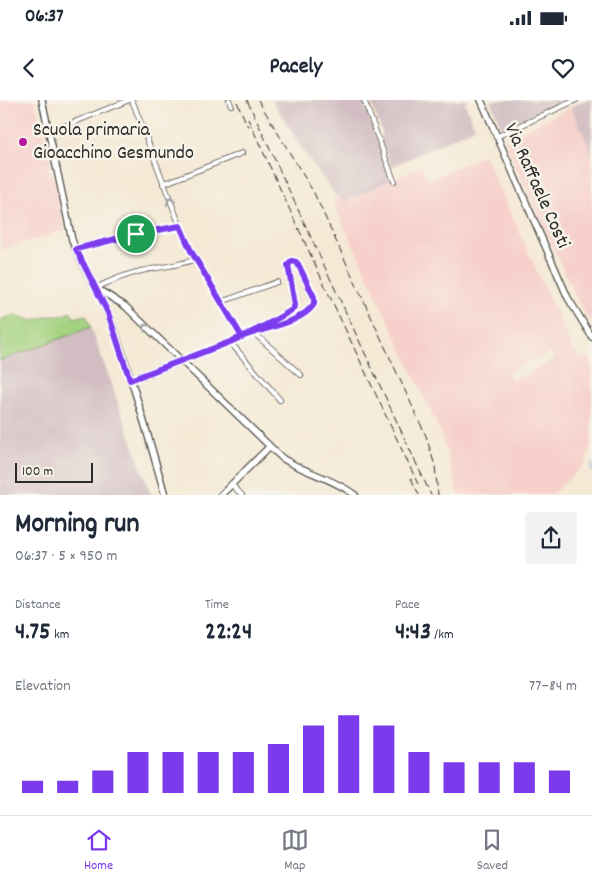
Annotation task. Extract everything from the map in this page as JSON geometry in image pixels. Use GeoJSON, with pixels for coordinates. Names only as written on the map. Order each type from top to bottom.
{"type":"FeatureCollection","features":[{"type":"Feature","properties":{"kind":"street"},"geometry":{"type":"LineString","coordinates":[[42,100],[68,224],[76,249],[110,320],[155,455],[165,495]]}},
{"type":"Feature","properties":{"kind":"street"},"geometry":{"type":"LineString","coordinates":[[50,132],[130,100],[135,108],[180,226],[196,259],[242,337]]}},
{"type":"Feature","properties":{"kind":"street"},"geometry":{"type":"LineString","coordinates":[[364,100],[394,181]]}},
{"type":"Feature","properties":{"kind":"street","name":"Via Raffaele Costi"},"geometry":{"type":"LineString","coordinates":[[481,100],[568,298],[592,337]]}},
{"type":"Feature","properties":{"kind":"street"},"geometry":{"type":"LineString","coordinates":[[496,137],[576,100]]}},
{"type":"Feature","properties":{"kind":"street"},"geometry":{"type":"LineString","coordinates":[[163,184],[242,153]]}},
{"type":"Feature","properties":{"kind":"street"},"geometry":{"type":"LineString","coordinates":[[76,249],[136,234],[180,226]]}},
{"type":"Feature","properties":{"kind":"street"},"geometry":{"type":"LineString","coordinates":[[96,288],[137,272],[177,265],[196,259]]}},
{"type":"Feature","properties":{"kind":"street"},"geometry":{"type":"LineString","coordinates":[[130,380],[242,337],[293,309],[294,302],[288,265],[292,261],[296,262],[314,297],[313,306],[307,311],[272,328],[253,332]]}},
{"type":"Feature","properties":{"kind":"street"},"geometry":{"type":"LineString","coordinates":[[221,302],[277,282]]}},
{"type":"Feature","properties":{"kind":"street"},"geometry":{"type":"LineString","coordinates":[[96,288],[125,306],[269,447],[289,463],[335,482],[355,495]]}},
{"type":"Feature","properties":{"kind":"street"},"geometry":{"type":"LineString","coordinates":[[253,332],[301,375]]}},
{"type":"Feature","properties":{"kind":"street"},"geometry":{"type":"LineString","coordinates":[[230,342],[280,400]]}},
{"type":"Feature","properties":{"kind":"street"},"geometry":{"type":"LineString","coordinates":[[221,495],[269,447]]}},
{"type":"Feature","properties":{"kind":"street"},"geometry":{"type":"LineString","coordinates":[[231,484],[242,495]]}},
{"type":"Feature","properties":{"kind":"shaded area"},"geometry":{"type":"Polygon","coordinates":[[[0,100],[35,100],[52,167],[48,168],[50,174],[53,174],[65,230],[0,250],[0,100]]]}},
{"type":"Feature","properties":{"kind":"shaded area"},"geometry":{"type":"Polygon","coordinates":[[[272,100],[362,100],[393,179],[344,202],[338,195],[336,196],[302,149],[272,100]]]}},
{"type":"Feature","properties":{"kind":"shaded area"},"geometry":{"type":"Polygon","coordinates":[[[370,100],[468,100],[465,103],[475,128],[391,167],[380,138],[383,134],[370,100]]]}},
{"type":"Feature","properties":{"kind":"shaded area"},"geometry":{"type":"Polygon","coordinates":[[[490,100],[565,100],[502,129],[490,100]]]}},
{"type":"Feature","properties":{"kind":"shaded area"},"geometry":{"type":"Polygon","coordinates":[[[585,100],[592,100],[592,154],[571,107],[585,100]]]}},
{"type":"Feature","properties":{"kind":"shaded area"},"geometry":{"type":"Polygon","coordinates":[[[571,107],[592,154],[592,323],[581,308],[504,140],[571,107]]]}},
{"type":"Feature","properties":{"kind":"shaded area"},"geometry":{"type":"Polygon","coordinates":[[[484,155],[574,352],[577,351],[580,358],[585,356],[592,361],[592,440],[585,464],[551,495],[458,495],[447,452],[438,427],[335,206],[335,198],[338,195],[344,202],[422,166],[429,180],[484,155]],[[551,352],[508,372],[512,380],[554,360],[551,352]]]}},
{"type":"Feature","properties":{"kind":"shaded area"},"geometry":{"type":"Polygon","coordinates":[[[91,327],[151,495],[0,495],[0,361],[91,327]]]}},
{"type":"Feature","properties":{"kind":"green space"},"geometry":{"type":"Polygon","coordinates":[[[71,312],[74,318],[86,315],[91,327],[0,361],[0,320],[15,315],[33,321],[49,316],[61,316],[71,312]]]}},
{"type":"Feature","properties":{"kind":"waterway"},"geometry":{"type":"LineString","coordinates":[[592,463],[592,472]]}},
{"type":"Feature","properties":{"kind":"railway"},"geometry":{"type":"LineString","coordinates":[[247,100],[431,495]]}},
{"type":"Feature","properties":{"kind":"railway"},"geometry":{"type":"LineString","coordinates":[[258,100],[314,193],[426,436],[435,466],[438,495]]}},
{"type":"Feature","properties":{"kind":"railway"},"geometry":{"type":"LineString","coordinates":[[237,102],[248,127]]}},
{"type":"Feature","properties":{"kind":"railway"},"geometry":{"type":"LineString","coordinates":[[248,119],[418,484]]}},
{"type":"Feature","properties":{"kind":"railway"},"geometry":{"type":"LineString","coordinates":[[411,478],[419,495]]}},
{"type":"Feature","properties":{"kind":"place","name":"Scuola primaria Gioacchino Gesmundo"},"geometry":{"type":"Point","coordinates":[23,142]}},
{"type":"Feature","properties":{"kind":"route"},"geometry":{"type":"LineString","coordinates":[[136,234],[76,249],[108,313],[130,380],[242,337],[292,310],[295,305],[288,265],[292,261],[298,264],[314,297],[314,304],[308,311],[292,319],[272,328],[253,332],[242,337],[191,251],[180,226],[136,234]]}}]}
